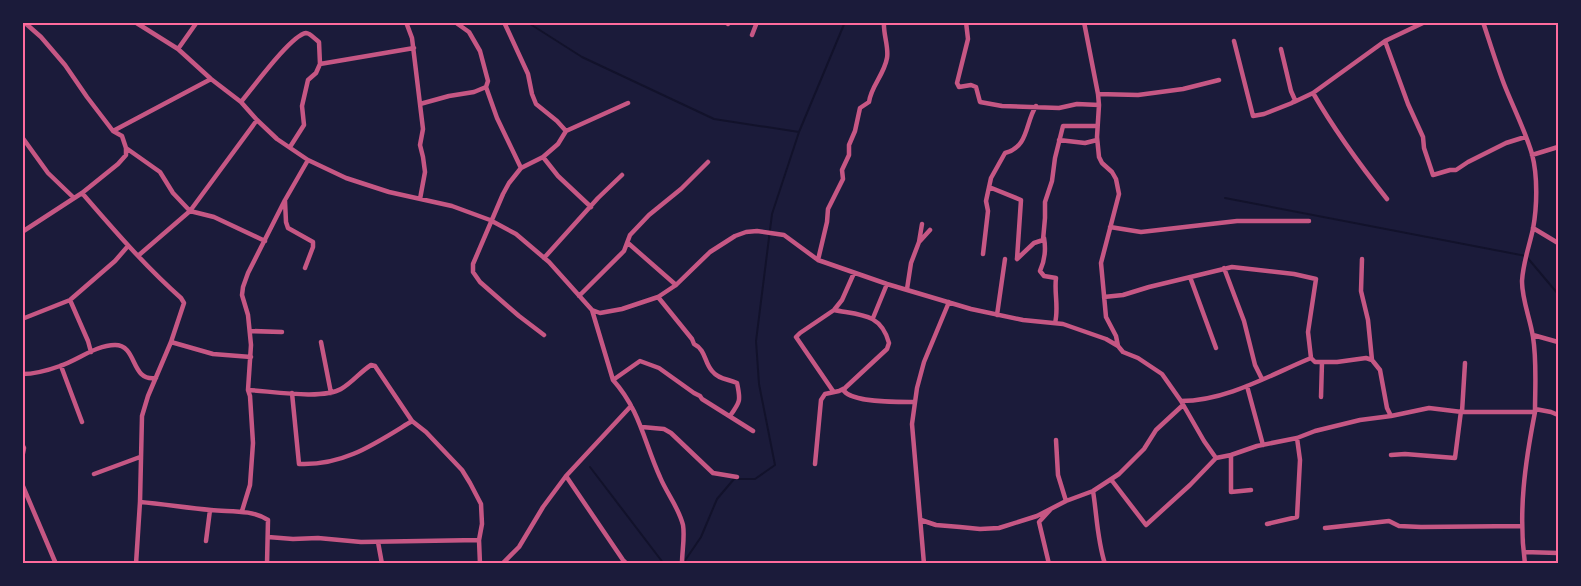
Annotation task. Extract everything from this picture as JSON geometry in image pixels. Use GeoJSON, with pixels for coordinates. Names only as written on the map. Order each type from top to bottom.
{"type":"FeatureCollection","features":[{"type":"Feature","properties":{"kind":"street"},"geometry":{"type":"LineString","coordinates":[[22,232],[82,193],[118,164],[126,155],[122,136],[113,131],[65,65],[41,37],[24,22]]}},
{"type":"Feature","properties":{"kind":"street"},"geometry":{"type":"LineString","coordinates":[[135,22],[178,49],[211,79],[241,102],[277,139],[308,160],[346,178],[388,192],[452,206],[490,220],[516,234],[544,258],[592,310],[613,380],[620,388],[642,427],[660,478],[678,510],[683,527],[682,564]]}},
{"type":"Feature","properties":{"kind":"street"},"geometry":{"type":"LineString","coordinates":[[178,49],[197,22]]}},
{"type":"Feature","properties":{"kind":"street"},"geometry":{"type":"LineString","coordinates":[[406,22],[414,48],[423,129],[420,145],[425,172],[420,200]]}},
{"type":"Feature","properties":{"kind":"street"},"geometry":{"type":"LineString","coordinates":[[455,22],[469,32],[477,45],[488,81],[486,87],[497,118],[521,168]]}},
{"type":"Feature","properties":{"kind":"street"},"geometry":{"type":"LineString","coordinates":[[504,22],[528,74],[536,104],[566,131]]}},
{"type":"Feature","properties":{"kind":"street"},"geometry":{"type":"LineString","coordinates":[[752,34],[757,22]]}},
{"type":"Feature","properties":{"kind":"street"},"geometry":{"type":"LineString","coordinates":[[818,260],[827,222],[828,209],[843,178],[842,170],[849,155],[848,145],[855,131],[860,108],[869,102],[871,92],[882,74],[887,57],[884,22]]}},
{"type":"Feature","properties":{"kind":"street"},"geometry":{"type":"LineString","coordinates":[[966,22],[968,39],[961,68],[958,71],[958,86],[972,85],[976,87],[980,102],[1002,106],[1059,108],[1077,104],[1099,105]]}},
{"type":"Feature","properties":{"kind":"street"},"geometry":{"type":"LineString","coordinates":[[1084,22],[1098,94],[1097,140],[1099,157],[1116,179],[1119,194],[1101,263],[1106,317],[1116,336],[1118,346]]}},
{"type":"Feature","properties":{"kind":"street"},"geometry":{"type":"LineString","coordinates":[[1408,22],[1409,28]]}},
{"type":"Feature","properties":{"kind":"street"},"geometry":{"type":"LineString","coordinates":[[1234,41],[1252,116],[1264,114],[1313,93],[1385,40],[1425,22]]}},
{"type":"Feature","properties":{"kind":"street"},"geometry":{"type":"LineString","coordinates":[[1483,22],[1504,84],[1532,155],[1535,177],[1533,228],[1522,280],[1536,358],[1535,411],[1524,475],[1522,526],[1525,564]]}},
{"type":"Feature","properties":{"kind":"street"},"geometry":{"type":"LineString","coordinates":[[241,102],[287,46],[305,33],[309,33],[318,42],[320,64],[316,73],[308,80],[302,106],[304,125],[290,148]]}},
{"type":"Feature","properties":{"kind":"street"},"geometry":{"type":"LineString","coordinates":[[1385,40],[1422,137],[1433,175],[1456,170],[1506,143],[1525,137]]}},
{"type":"Feature","properties":{"kind":"street"},"geometry":{"type":"LineString","coordinates":[[320,64],[414,48]]}},
{"type":"Feature","properties":{"kind":"street"},"geometry":{"type":"LineString","coordinates":[[1281,49],[1291,91],[1295,98],[1294,102]]}},
{"type":"Feature","properties":{"kind":"street"},"geometry":{"type":"LineString","coordinates":[[113,131],[211,79]]}},
{"type":"Feature","properties":{"kind":"street"},"geometry":{"type":"LineString","coordinates":[[1098,94],[1138,95],[1183,90],[1219,80]]}},
{"type":"Feature","properties":{"kind":"street"},"geometry":{"type":"LineString","coordinates":[[420,104],[449,96],[474,92],[486,87]]}},
{"type":"Feature","properties":{"kind":"street"},"geometry":{"type":"LineString","coordinates":[[1313,93],[1354,157],[1387,199]]}},
{"type":"Feature","properties":{"kind":"street"},"geometry":{"type":"LineString","coordinates":[[544,335],[480,282],[473,272],[472,264],[508,182],[521,168],[543,157],[558,144],[566,131],[628,103]]}},
{"type":"Feature","properties":{"kind":"street"},"geometry":{"type":"LineString","coordinates":[[983,254],[988,212],[986,201],[991,178],[1005,153],[1019,148],[1022,138],[1028,131],[1036,106]]}},
{"type":"Feature","properties":{"kind":"street"},"geometry":{"type":"LineString","coordinates":[[139,256],[190,211],[257,120]]}},
{"type":"Feature","properties":{"kind":"street"},"geometry":{"type":"LineString","coordinates":[[989,187],[1021,200],[1017,259],[1034,243],[1043,240],[1045,202],[1052,181],[1063,126],[1097,126]]}},
{"type":"Feature","properties":{"kind":"street"},"geometry":{"type":"LineString","coordinates":[[22,137],[48,173],[74,198]]}},
{"type":"Feature","properties":{"kind":"street"},"geometry":{"type":"LineString","coordinates":[[1059,140],[1085,143],[1097,140]]}},
{"type":"Feature","properties":{"kind":"street"},"geometry":{"type":"LineString","coordinates":[[1532,155],[1558,147]]}},
{"type":"Feature","properties":{"kind":"street"},"geometry":{"type":"LineString","coordinates":[[126,148],[160,172],[173,193],[190,211],[214,217],[265,241]]}},
{"type":"Feature","properties":{"kind":"street"},"geometry":{"type":"LineString","coordinates":[[543,157],[563,181],[591,207]]}},
{"type":"Feature","properties":{"kind":"street"},"geometry":{"type":"LineString","coordinates":[[242,511],[250,484],[253,443],[248,390],[251,357],[250,331],[242,295],[243,288],[248,273],[285,200],[308,160]]}},
{"type":"Feature","properties":{"kind":"street"},"geometry":{"type":"LineString","coordinates":[[579,296],[624,251],[630,235],[649,215],[681,189],[708,162]]}},
{"type":"Feature","properties":{"kind":"street"},"geometry":{"type":"LineString","coordinates":[[544,258],[622,175]]}},
{"type":"Feature","properties":{"kind":"street"},"geometry":{"type":"LineString","coordinates":[[82,193],[128,246],[184,303],[142,416],[136,564]]}},
{"type":"Feature","properties":{"kind":"street"},"geometry":{"type":"LineString","coordinates":[[285,200],[288,228],[312,242],[313,247],[304,268]]}},
{"type":"Feature","properties":{"kind":"street"},"geometry":{"type":"LineString","coordinates":[[275,221],[286,222]]}},
{"type":"Feature","properties":{"kind":"street"},"geometry":{"type":"LineString","coordinates":[[1110,227],[1141,232],[1237,221],[1309,222]]}},
{"type":"Feature","properties":{"kind":"street"},"geometry":{"type":"LineString","coordinates":[[907,289],[911,264],[919,242],[922,224]]}},
{"type":"Feature","properties":{"kind":"street"},"geometry":{"type":"LineString","coordinates":[[1533,228],[1558,243]]}},
{"type":"Feature","properties":{"kind":"street"},"geometry":{"type":"LineString","coordinates":[[919,242],[930,230]]}},
{"type":"Feature","properties":{"kind":"street"},"geometry":{"type":"LineString","coordinates":[[592,310],[600,313],[622,309],[658,297],[676,284],[710,252],[735,236],[757,231],[784,235],[818,260],[887,284],[971,309],[1023,320],[1055,323],[1106,339],[1118,346],[1123,352],[1138,358],[1162,374],[1216,458]]}},
{"type":"Feature","properties":{"kind":"street"},"geometry":{"type":"LineString","coordinates":[[1043,232],[1046,249],[1040,271],[1044,276],[1056,278],[1054,290],[1057,313],[1055,323]]}},
{"type":"Feature","properties":{"kind":"street"},"geometry":{"type":"LineString","coordinates":[[628,243],[676,284]]}},
{"type":"Feature","properties":{"kind":"street"},"geometry":{"type":"LineString","coordinates":[[22,319],[70,300],[115,261],[128,246]]}},
{"type":"Feature","properties":{"kind":"street"},"geometry":{"type":"LineString","coordinates":[[997,315],[1005,259]]}},
{"type":"Feature","properties":{"kind":"street"},"geometry":{"type":"LineString","coordinates":[[1362,259],[1361,291],[1368,320],[1372,360]]}},
{"type":"Feature","properties":{"kind":"street"},"geometry":{"type":"LineString","coordinates":[[1104,296],[1123,295],[1149,286],[1224,268],[1246,267],[1316,279],[1308,332],[1311,358],[1315,362],[1337,362],[1366,358],[1372,360],[1380,370],[1387,408],[1391,416]]}},
{"type":"Feature","properties":{"kind":"street"},"geometry":{"type":"LineString","coordinates":[[1224,268],[1244,321],[1255,365],[1262,379]]}},
{"type":"Feature","properties":{"kind":"street"},"geometry":{"type":"LineString","coordinates":[[833,392],[796,337],[834,310],[842,300],[854,272]]}},
{"type":"Feature","properties":{"kind":"street"},"geometry":{"type":"LineString","coordinates":[[1190,277],[1216,348]]}},
{"type":"Feature","properties":{"kind":"street"},"geometry":{"type":"LineString","coordinates":[[873,318],[887,284]]}},
{"type":"Feature","properties":{"kind":"street"},"geometry":{"type":"LineString","coordinates":[[658,297],[694,344],[700,347],[711,370],[721,378],[737,383],[740,403],[730,416]]}},
{"type":"Feature","properties":{"kind":"street"},"geometry":{"type":"LineString","coordinates":[[70,300],[91,352]]}},
{"type":"Feature","properties":{"kind":"street"},"geometry":{"type":"LineString","coordinates":[[924,564],[912,424],[924,362],[949,302]]}},
{"type":"Feature","properties":{"kind":"street"},"geometry":{"type":"LineString","coordinates":[[814,464],[821,400],[825,394],[838,392],[846,388],[887,349],[889,343],[880,324],[873,318],[834,310]]}},
{"type":"Feature","properties":{"kind":"street"},"geometry":{"type":"LineString","coordinates":[[250,331],[282,332]]}},
{"type":"Feature","properties":{"kind":"street"},"geometry":{"type":"LineString","coordinates":[[1533,336],[1558,342]]}},
{"type":"Feature","properties":{"kind":"street"},"geometry":{"type":"LineString","coordinates":[[171,342],[213,354],[251,357]]}},
{"type":"Feature","properties":{"kind":"street"},"geometry":{"type":"LineString","coordinates":[[321,342],[331,393]]}},
{"type":"Feature","properties":{"kind":"street"},"geometry":{"type":"LineString","coordinates":[[22,374],[60,366],[91,352],[114,345],[122,346],[127,350],[139,372],[144,377],[156,378]]}},
{"type":"Feature","properties":{"kind":"street"},"geometry":{"type":"LineString","coordinates":[[921,520],[936,525],[980,529],[999,528],[1037,516],[1066,501],[1093,491],[1119,474],[1144,449],[1156,430],[1182,403],[1200,401],[1247,386],[1311,358]]}},
{"type":"Feature","properties":{"kind":"street"},"geometry":{"type":"LineString","coordinates":[[613,380],[640,361],[660,368],[753,432]]}},
{"type":"Feature","properties":{"kind":"street"},"geometry":{"type":"LineString","coordinates":[[1321,397],[1322,362]]}},
{"type":"Feature","properties":{"kind":"street"},"geometry":{"type":"LineString","coordinates":[[1390,455],[1405,454],[1455,458],[1462,412],[1465,363]]}},
{"type":"Feature","properties":{"kind":"street"},"geometry":{"type":"LineString","coordinates":[[248,390],[331,393],[341,389],[371,365],[375,366],[412,421],[426,432],[462,470],[470,483],[481,504],[480,564]]}},
{"type":"Feature","properties":{"kind":"street"},"geometry":{"type":"LineString","coordinates":[[60,366],[82,422]]}},
{"type":"Feature","properties":{"kind":"street"},"geometry":{"type":"LineString","coordinates":[[1247,386],[1263,444]]}},
{"type":"Feature","properties":{"kind":"street"},"geometry":{"type":"LineString","coordinates":[[846,388],[844,391],[847,395],[860,398],[891,402],[915,402]]}},
{"type":"Feature","properties":{"kind":"street"},"geometry":{"type":"LineString","coordinates":[[292,393],[299,464],[339,460],[364,450],[412,421]]}},
{"type":"Feature","properties":{"kind":"street"},"geometry":{"type":"LineString","coordinates":[[502,564],[519,547],[542,507],[566,476],[631,406]]}},
{"type":"Feature","properties":{"kind":"street"},"geometry":{"type":"LineString","coordinates":[[1113,482],[1146,525],[1190,485],[1216,458],[1263,444],[1297,438],[1315,431],[1360,420],[1428,408],[1462,412],[1535,411],[1551,412],[1558,416]]}},
{"type":"Feature","properties":{"kind":"street"},"geometry":{"type":"LineString","coordinates":[[642,427],[664,429],[713,473],[737,477]]}},
{"type":"Feature","properties":{"kind":"street"},"geometry":{"type":"LineString","coordinates":[[1267,524],[1298,517],[1300,460],[1297,438]]}},
{"type":"Feature","properties":{"kind":"street"},"geometry":{"type":"LineString","coordinates":[[1056,440],[1058,475],[1066,501]]}},
{"type":"Feature","properties":{"kind":"street"},"geometry":{"type":"LineString","coordinates":[[22,444],[24,448],[22,458]]}},
{"type":"Feature","properties":{"kind":"street"},"geometry":{"type":"LineString","coordinates":[[1231,455],[1231,492],[1251,490]]}},
{"type":"Feature","properties":{"kind":"street"},"geometry":{"type":"LineString","coordinates":[[94,474],[140,457]]}},
{"type":"Feature","properties":{"kind":"street"},"geometry":{"type":"LineString","coordinates":[[566,476],[623,562]]}},
{"type":"Feature","properties":{"kind":"street"},"geometry":{"type":"LineString","coordinates":[[22,484],[56,564]]}},
{"type":"Feature","properties":{"kind":"street"},"geometry":{"type":"LineString","coordinates":[[1093,491],[1100,550],[1105,564]]}},
{"type":"Feature","properties":{"kind":"street"},"geometry":{"type":"LineString","coordinates":[[140,502],[210,510],[242,511],[263,516],[268,520],[267,564]]}},
{"type":"Feature","properties":{"kind":"street"},"geometry":{"type":"LineString","coordinates":[[1049,564],[1039,522],[1051,509]]}},
{"type":"Feature","properties":{"kind":"street"},"geometry":{"type":"LineString","coordinates":[[206,541],[210,510]]}},
{"type":"Feature","properties":{"kind":"street"},"geometry":{"type":"LineString","coordinates":[[1325,528],[1389,521],[1398,526],[1421,527],[1522,526]]}},
{"type":"Feature","properties":{"kind":"street"},"geometry":{"type":"LineString","coordinates":[[268,538],[318,538],[361,542],[479,540]]}},
{"type":"Feature","properties":{"kind":"street"},"geometry":{"type":"LineString","coordinates":[[378,542],[382,564]]}},
{"type":"Feature","properties":{"kind":"street"},"geometry":{"type":"LineString","coordinates":[[1524,552],[1558,553]]}},
{"type":"Feature","properties":{"kind":"waterway"},"geometry":{"type":"LineString","coordinates":[[527,22],[582,57],[714,119],[799,132]]}},
{"type":"Feature","properties":{"kind":"waterway"},"geometry":{"type":"LineString","coordinates":[[684,562],[701,537],[717,499],[734,479],[755,479],[775,465],[759,384],[756,341],[772,214],[799,132],[845,22]]}},
{"type":"Feature","properties":{"kind":"waterway"},"geometry":{"type":"LineString","coordinates":[[1225,198],[1526,256],[1558,294]]}},
{"type":"Feature","properties":{"kind":"waterway"},"geometry":{"type":"LineString","coordinates":[[590,467],[664,564]]}}]}
